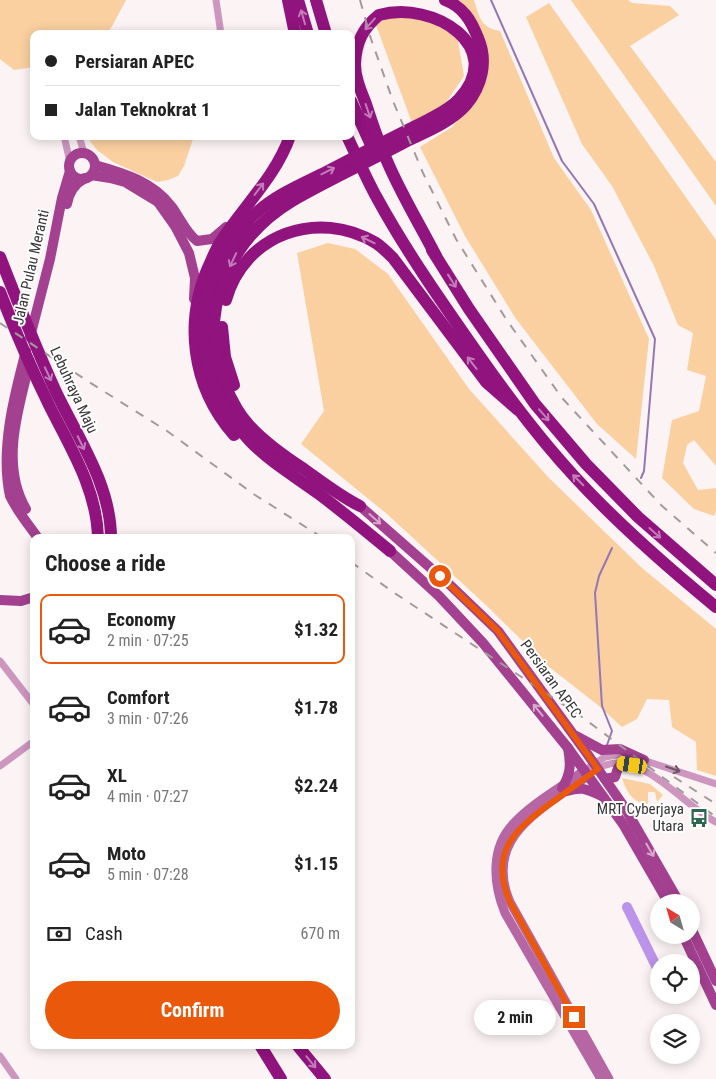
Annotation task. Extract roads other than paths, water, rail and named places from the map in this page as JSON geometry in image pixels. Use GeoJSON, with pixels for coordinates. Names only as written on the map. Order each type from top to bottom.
{"type":"FeatureCollection","features":[{"type":"Feature","properties":{"kind":"highway"},"geometry":{"type":"LineString","coordinates":[[288,0],[294,30]]}},
{"type":"Feature","properties":{"kind":"highway"},"geometry":{"type":"LineString","coordinates":[[298,0],[307,30]]}},
{"type":"Feature","properties":{"kind":"highway"},"geometry":{"type":"LineString","coordinates":[[316,0],[325,30]]}},
{"type":"Feature","properties":{"kind":"highway"},"geometry":{"type":"LineString","coordinates":[[418,1],[398,4],[385,10],[368,24],[358,44],[355,64],[356,76],[387,161],[436,256]]}},
{"type":"Feature","properties":{"kind":"highway"},"geometry":{"type":"LineString","coordinates":[[390,551],[266,455],[233,420],[212,383],[206,362],[203,336],[205,309],[210,283],[227,248],[254,214],[444,111],[459,99],[469,85],[474,70],[473,48],[470,37],[457,18],[439,2]]}},
{"type":"Feature","properties":{"kind":"highway"},"geometry":{"type":"LineString","coordinates":[[355,110],[380,164],[436,256],[474,317],[535,404],[586,464],[638,517],[716,586]]}},
{"type":"Feature","properties":{"kind":"highway"},"geometry":{"type":"LineString","coordinates":[[289,140],[286,148],[270,174],[219,243],[202,280],[193,337],[198,365],[205,387],[218,414],[226,426],[258,458],[390,551]]}},
{"type":"Feature","properties":{"kind":"highway"},"geometry":{"type":"LineString","coordinates":[[349,140],[377,198],[420,268],[518,410],[573,476],[627,529],[716,607]]}},
{"type":"Feature","properties":{"kind":"highway"},"geometry":{"type":"LineString","coordinates":[[288,197],[249,236],[235,254],[222,286],[215,314],[213,334],[216,360],[232,402],[247,424],[286,457],[344,498],[360,506]]}},
{"type":"Feature","properties":{"kind":"highway"},"geometry":{"type":"LineString","coordinates":[[360,506],[329,479],[274,439],[254,419],[240,398],[224,357],[221,333],[222,315],[230,288],[243,265],[257,250],[282,234],[302,228],[328,227],[354,232],[377,244],[393,258],[408,276],[442,325],[486,382],[518,410]]}},
{"type":"Feature","properties":{"kind":"highway","name":"Lebuhraya Maju"},"geometry":{"type":"LineString","coordinates":[[0,257],[7,297],[38,351],[55,403],[89,491],[96,514],[98,534]]}},
{"type":"Feature","properties":{"kind":"highway","name":"Lebuhraya Maju"},"geometry":{"type":"LineString","coordinates":[[55,403],[93,466],[106,500],[111,534]]}},
{"type":"Feature","properties":{"kind":"highway"},"geometry":{"type":"LineString","coordinates":[[262,1049],[281,1079]]}},
{"type":"Feature","properties":{"kind":"highway"},"geometry":{"type":"LineString","coordinates":[[300,1049],[325,1079]]}},
{"type":"Feature","properties":{"kind":"main road"},"geometry":{"type":"LineString","coordinates":[[194,323],[195,278],[193,265],[183,240],[158,202],[151,196],[125,182],[110,178],[76,177],[70,166],[75,155],[84,153],[91,157],[95,165],[128,175],[155,189],[173,208],[190,235],[199,242],[212,239],[218,235],[245,207]]}},
{"type":"Feature","properties":{"kind":"main road"},"geometry":{"type":"LineString","coordinates":[[88,176],[95,165]]}},
{"type":"Feature","properties":{"kind":"main road","name":"Jalan Pulau Meranti"},"geometry":{"type":"LineString","coordinates":[[35,534],[16,508],[9,494],[4,479],[2,448],[5,429],[50,260],[70,166]]}},
{"type":"Feature","properties":{"kind":"main road","name":"Jalan Pulau Meranti"},"geometry":{"type":"LineString","coordinates":[[43,534],[22,504],[17,492],[10,470],[9,449],[56,261],[67,200],[72,188],[88,176]]}},
{"type":"Feature","properties":{"kind":"main road","name":"Persiaran APEC"},"geometry":{"type":"LineString","coordinates":[[360,506],[450,585],[498,631],[573,734],[592,769],[603,796],[623,824],[663,894]]}},
{"type":"Feature","properties":{"kind":"main road","name":"Persiaran APEC"},"geometry":{"type":"LineString","coordinates":[[390,551],[439,596],[483,643],[568,748],[605,780],[631,818],[674,894]]}},
{"type":"Feature","properties":{"kind":"main road"},"geometry":{"type":"LineString","coordinates":[[0,600],[21,600],[30,597]]}},
{"type":"Feature","properties":{"kind":"main road"},"geometry":{"type":"LineString","coordinates":[[0,607],[30,605]]}},
{"type":"Feature","properties":{"kind":"main road"},"geometry":{"type":"LineString","coordinates":[[573,734],[602,750],[620,749],[644,760]]}},
{"type":"Feature","properties":{"kind":"main road"},"geometry":{"type":"LineString","coordinates":[[568,748],[570,774],[564,789],[529,819],[508,844],[502,868],[502,879],[510,902],[610,1079]]}},
{"type":"Feature","properties":{"kind":"main road"},"geometry":{"type":"LineString","coordinates":[[605,780],[615,777],[618,768],[622,764]]}},
{"type":"Feature","properties":{"kind":"main road"},"geometry":{"type":"LineString","coordinates":[[592,769],[512,824],[504,836],[500,847],[495,880],[497,894],[505,913],[601,1079]]}},
{"type":"Feature","properties":{"kind":"main road"},"geometry":{"type":"LineString","coordinates":[[564,789],[588,788],[603,796]]}},
{"type":"Feature","properties":{"kind":"main road"},"geometry":{"type":"LineString","coordinates":[[687,944],[716,1005]]}},
{"type":"Feature","properties":{"kind":"main road"},"geometry":{"type":"LineString","coordinates":[[699,944],[716,981]]}},
{"type":"Feature","properties":{"kind":"street"},"geometry":{"type":"LineString","coordinates":[[216,0],[220,30]]}},
{"type":"Feature","properties":{"kind":"street"},"geometry":{"type":"LineString","coordinates":[[65,140],[70,166]]}},
{"type":"Feature","properties":{"kind":"street"},"geometry":{"type":"LineString","coordinates":[[80,140],[84,153]]}},
{"type":"Feature","properties":{"kind":"street"},"geometry":{"type":"LineString","coordinates":[[0,661],[30,700]]}},
{"type":"Feature","properties":{"kind":"street"},"geometry":{"type":"LineString","coordinates":[[0,766],[30,744]]}},
{"type":"Feature","properties":{"kind":"street"},"geometry":{"type":"LineString","coordinates":[[592,769],[604,757],[620,754],[716,784]]}},
{"type":"Feature","properties":{"kind":"street"},"geometry":{"type":"LineString","coordinates":[[592,769],[610,764],[632,765],[652,776],[716,822]]}},
{"type":"Feature","properties":{"kind":"street"},"geometry":{"type":"LineString","coordinates":[[0,1056],[16,1079]]}},
{"type":"Feature","properties":{"kind":"waterway"},"geometry":{"type":"LineString","coordinates":[[491,0],[562,161],[594,204],[655,339],[644,471],[641,478]]}},
{"type":"Feature","properties":{"kind":"waterway"},"geometry":{"type":"LineString","coordinates":[[607,745],[612,731],[602,706],[595,593],[599,576],[612,548]]}},
{"type":"Feature","properties":{"kind":"waterway"},"geometry":{"type":"LineString","coordinates":[[627,907],[650,954]]}},
{"type":"Feature","properties":{"kind":"railway"},"geometry":{"type":"LineString","coordinates":[[360,0],[371,39],[393,101],[423,173],[456,239],[506,319],[562,398],[661,505],[716,553]]}},
{"type":"Feature","properties":{"kind":"railway"},"geometry":{"type":"LineString","coordinates":[[0,323],[167,431],[255,495],[317,534]]}},
{"type":"Feature","properties":{"kind":"railway"},"geometry":{"type":"LineString","coordinates":[[355,565],[582,717],[716,817]]}},
{"type":"Feature","properties":{"kind":"railway"},"geometry":{"type":"LineString","coordinates":[[674,777],[716,804]]}},
{"type":"Feature","properties":{"kind":"place","name":"MRT Cyberjaya Utara"},"geometry":{"type":"Point","coordinates":[699,818]}}]}
